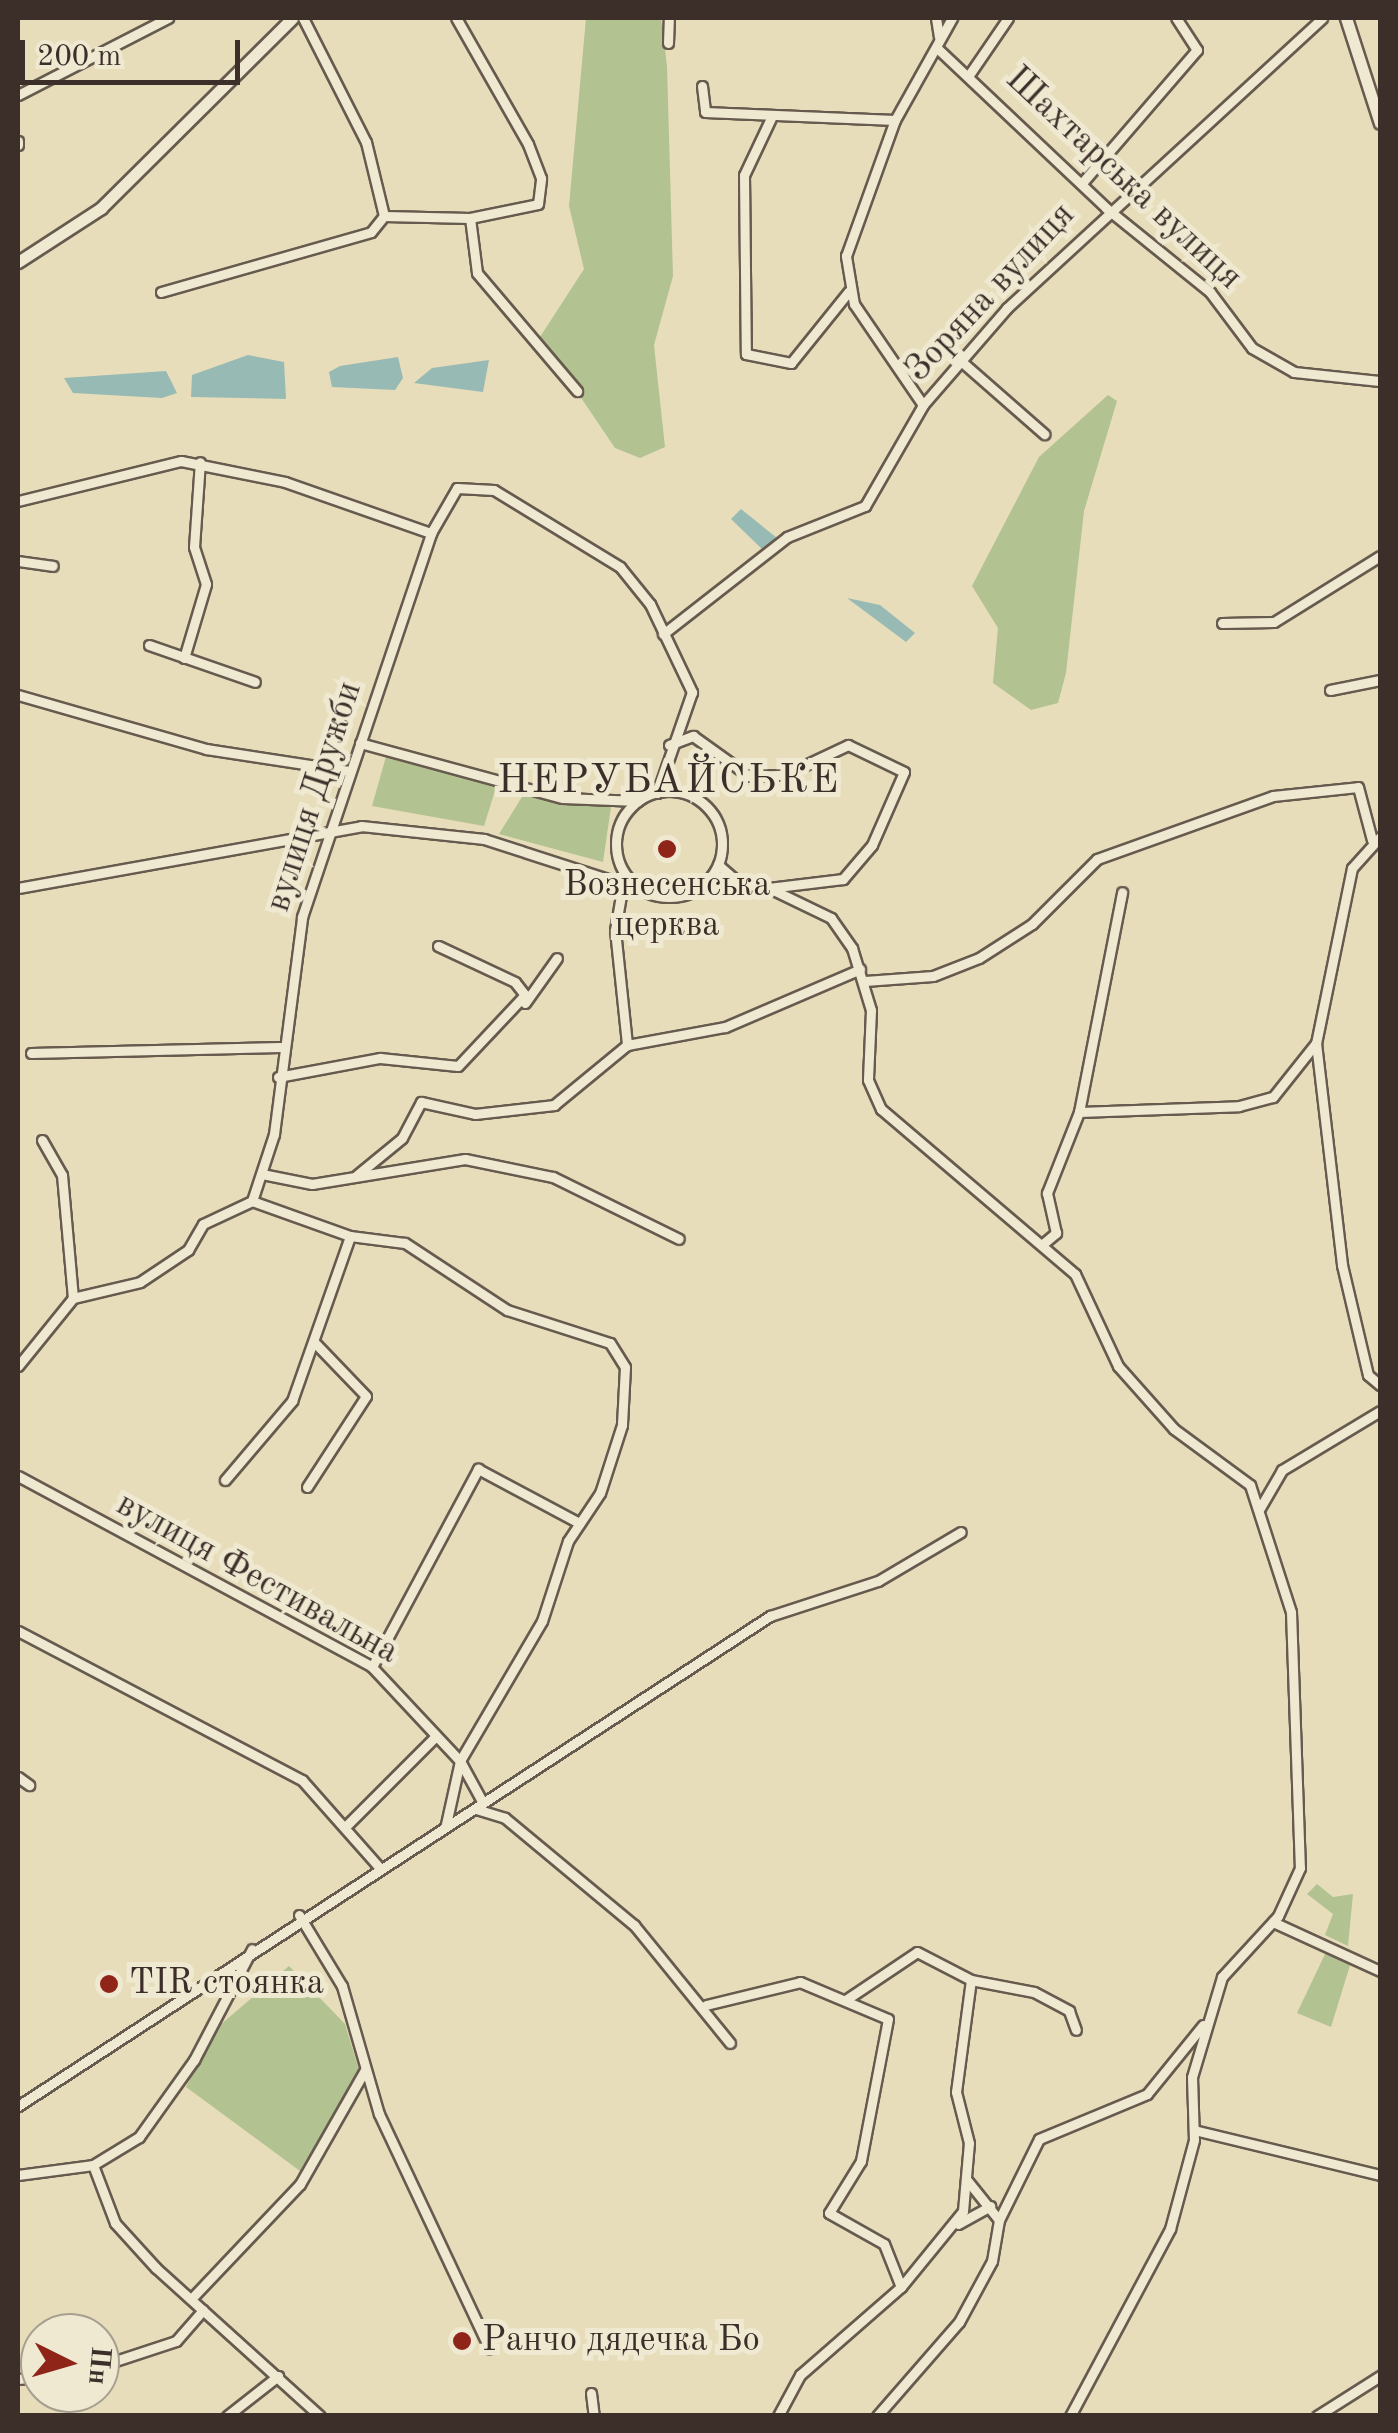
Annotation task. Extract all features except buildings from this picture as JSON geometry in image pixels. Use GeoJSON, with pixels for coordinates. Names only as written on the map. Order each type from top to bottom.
{"type":"FeatureCollection","features":[{"type":"Feature","properties":{"kind":"street"},"geometry":{"type":"LineString","coordinates":[[18,95],[168,18]]}},
{"type":"Feature","properties":{"kind":"street"},"geometry":{"type":"LineString","coordinates":[[18,262],[101,208],[292,18]]}},
{"type":"Feature","properties":{"kind":"street"},"geometry":{"type":"LineString","coordinates":[[303,18],[366,142],[384,216]]}},
{"type":"Feature","properties":{"kind":"street"},"geometry":{"type":"LineString","coordinates":[[384,216],[470,218],[534,206],[541,178],[456,18]]}},
{"type":"Feature","properties":{"kind":"street"},"geometry":{"type":"LineString","coordinates":[[668,18],[668,44]]}},
{"type":"Feature","properties":{"kind":"street"},"geometry":{"type":"LineString","coordinates":[[923,405],[849,291],[846,256],[895,120],[937,48],[936,18]]}},
{"type":"Feature","properties":{"kind":"street"},"geometry":{"type":"LineString","coordinates":[[939,36],[952,18]]}},
{"type":"Feature","properties":{"kind":"street"},"geometry":{"type":"LineString","coordinates":[[968,75],[1008,18]]}},
{"type":"Feature","properties":{"kind":"street"},"geometry":{"type":"LineString","coordinates":[[1082,183],[1197,50],[1176,18]]}},
{"type":"Feature","properties":{"kind":"street","name":"Зоряна вулиця"},"geometry":{"type":"LineString","coordinates":[[664,634],[787,537],[865,506],[923,405],[961,361],[1106,208],[1322,18]]}},
{"type":"Feature","properties":{"kind":"street"},"geometry":{"type":"LineString","coordinates":[[1346,18],[1380,123]]}},
{"type":"Feature","properties":{"kind":"street","name":"Шахтарська вулиця"},"geometry":{"type":"LineString","coordinates":[[937,48],[1106,208],[1210,292],[1261,354],[1294,372],[1380,380]]}},
{"type":"Feature","properties":{"kind":"street"},"geometry":{"type":"LineString","coordinates":[[702,86],[704,112],[771,118],[895,120]]}},
{"type":"Feature","properties":{"kind":"street"},"geometry":{"type":"LineString","coordinates":[[771,118],[744,175],[746,354],[791,363],[849,291]]}},
{"type":"Feature","properties":{"kind":"street"},"geometry":{"type":"LineString","coordinates":[[161,292],[371,232],[384,216]]}},
{"type":"Feature","properties":{"kind":"street"},"geometry":{"type":"LineString","coordinates":[[470,218],[477,273],[577,391]]}},
{"type":"Feature","properties":{"kind":"street"},"geometry":{"type":"LineString","coordinates":[[961,361],[1044,434]]}},
{"type":"Feature","properties":{"kind":"street"},"geometry":{"type":"LineString","coordinates":[[18,501],[160,462],[200,462],[431,534]]}},
{"type":"Feature","properties":{"kind":"street"},"geometry":{"type":"LineString","coordinates":[[184,658],[206,584],[194,547],[200,462]]}},
{"type":"Feature","properties":{"kind":"street","name":"вулиця Дружби"},"geometry":{"type":"LineString","coordinates":[[252,1200],[262,1174],[302,918],[431,534],[458,488],[494,490],[620,567],[664,634]]}},
{"type":"Feature","properties":{"kind":"street"},"geometry":{"type":"LineString","coordinates":[[1222,623],[1274,622],[1380,556]]}},
{"type":"Feature","properties":{"kind":"street"},"geometry":{"type":"LineString","coordinates":[[18,561],[53,566]]}},
{"type":"Feature","properties":{"kind":"street"},"geometry":{"type":"LineString","coordinates":[[657,793],[692,692],[664,634]]}},
{"type":"Feature","properties":{"kind":"street"},"geometry":{"type":"LineString","coordinates":[[149,645],[255,682]]}},
{"type":"Feature","properties":{"kind":"street"},"geometry":{"type":"LineString","coordinates":[[1330,690],[1380,680]]}},
{"type":"Feature","properties":{"kind":"street"},"geometry":{"type":"LineString","coordinates":[[18,695],[206,749],[350,771]]}},
{"type":"Feature","properties":{"kind":"street"},"geometry":{"type":"LineString","coordinates":[[678,726],[749,776],[784,775],[848,745],[904,772],[850,874],[829,885],[769,888],[739,883],[718,865]]}},
{"type":"Feature","properties":{"kind":"street"},"geometry":{"type":"LineString","coordinates":[[673,742],[693,736]]}},
{"type":"Feature","properties":{"kind":"street"},"geometry":{"type":"LineString","coordinates":[[18,888],[330,829],[484,839],[642,890],[685,895],[718,865],[721,834],[710,811],[684,794],[657,793],[638,801],[563,798],[360,743]]}},
{"type":"Feature","properties":{"kind":"street"},"geometry":{"type":"LineString","coordinates":[[865,981],[932,976],[979,958],[1032,924],[1076,873],[1116,853],[1273,796],[1348,786],[1364,796],[1376,838],[1352,868],[1316,1044],[1342,1265],[1368,1375],[1380,1386]]}},
{"type":"Feature","properties":{"kind":"street"},"geometry":{"type":"LineString","coordinates":[[638,801],[616,846],[642,890]]}},
{"type":"Feature","properties":{"kind":"street"},"geometry":{"type":"LineString","coordinates":[[623,884],[615,930],[626,1045]]}},
{"type":"Feature","properties":{"kind":"street"},"geometry":{"type":"LineString","coordinates":[[769,888],[831,918],[860,969],[865,981],[874,1099],[1044,1243],[1085,1285],[1118,1366],[1174,1429],[1250,1485],[1291,1612],[1302,1749],[1300,1868],[1273,1922],[1229,1965],[1208,2019],[1190,2088],[1194,2130],[1167,2238],[1070,2416]]}},
{"type":"Feature","properties":{"kind":"street"},"geometry":{"type":"LineString","coordinates":[[1044,1243],[1056,1233],[1051,1175],[1079,1112],[1122,892]]}},
{"type":"Feature","properties":{"kind":"street"},"geometry":{"type":"LineString","coordinates":[[438,946],[516,982],[523,1005]]}},
{"type":"Feature","properties":{"kind":"street"},"geometry":{"type":"LineString","coordinates":[[278,1077],[380,1058],[452,1070],[523,1005],[557,958]]}},
{"type":"Feature","properties":{"kind":"street"},"geometry":{"type":"LineString","coordinates":[[357,1175],[402,1138],[421,1102],[475,1114],[554,1105],[626,1045],[725,1027],[860,969]]}},
{"type":"Feature","properties":{"kind":"street"},"geometry":{"type":"LineString","coordinates":[[1079,1112],[1240,1106],[1272,1096],[1316,1044]]}},
{"type":"Feature","properties":{"kind":"street"},"geometry":{"type":"LineString","coordinates":[[31,1053],[280,1046]]}},
{"type":"Feature","properties":{"kind":"street"},"geometry":{"type":"LineString","coordinates":[[42,1140],[62,1175],[73,1298]]}},
{"type":"Feature","properties":{"kind":"street"},"geometry":{"type":"LineString","coordinates":[[262,1174],[300,1184],[466,1159],[553,1177],[678,1238]]}},
{"type":"Feature","properties":{"kind":"street"},"geometry":{"type":"LineString","coordinates":[[18,1366],[73,1298],[127,1289],[188,1250],[204,1224],[252,1200],[350,1236],[405,1243],[506,1310],[616,1349],[627,1384],[622,1425],[600,1493],[579,1523],[542,1620],[460,1761],[446,1824]]}},
{"type":"Feature","properties":{"kind":"street"},"geometry":{"type":"LineString","coordinates":[[225,1480],[292,1401],[350,1236]]}},
{"type":"Feature","properties":{"kind":"street"},"geometry":{"type":"LineString","coordinates":[[307,1486],[366,1396],[315,1342]]}},
{"type":"Feature","properties":{"kind":"street"},"geometry":{"type":"LineString","coordinates":[[1259,1510],[1267,1487],[1380,1411]]}},
{"type":"Feature","properties":{"kind":"street"},"geometry":{"type":"LineString","coordinates":[[372,1668],[478,1469],[579,1523]]}},
{"type":"Feature","properties":{"kind":"street","name":"вулиця Фестивальна"},"geometry":{"type":"LineString","coordinates":[[18,1476],[372,1668],[460,1761],[480,1806]]}},
{"type":"Feature","properties":{"kind":"street"},"geometry":{"type":"LineString","coordinates":[[1250,1485],[1267,1487]]}},
{"type":"Feature","properties":{"kind":"street"},"geometry":{"type":"LineString","coordinates":[[18,2106],[299,1915],[480,1806],[770,1616],[878,1581],[960,1532]]}},
{"type":"Feature","properties":{"kind":"street"},"geometry":{"type":"LineString","coordinates":[[18,1631],[302,1780],[348,1824],[378,1866]]}},
{"type":"Feature","properties":{"kind":"street"},"geometry":{"type":"LineString","coordinates":[[348,1824],[435,1736]]}},
{"type":"Feature","properties":{"kind":"street"},"geometry":{"type":"LineString","coordinates":[[18,1778],[29,1785]]}},
{"type":"Feature","properties":{"kind":"street"},"geometry":{"type":"LineString","coordinates":[[480,1806],[505,1818],[634,1925],[706,2006],[730,2043]]}},
{"type":"Feature","properties":{"kind":"street"},"geometry":{"type":"LineString","coordinates":[[299,1915],[342,1986],[365,2070],[422,2218],[489,2348]]}},
{"type":"Feature","properties":{"kind":"street"},"geometry":{"type":"LineString","coordinates":[[1273,1922],[1380,1971]]}},
{"type":"Feature","properties":{"kind":"street"},"geometry":{"type":"LineString","coordinates":[[18,2174],[93,2165],[126,2150],[175,2091],[254,1946]]}},
{"type":"Feature","properties":{"kind":"street"},"geometry":{"type":"LineString","coordinates":[[844,2000],[874,1988],[917,1952],[970,1980],[1034,1992],[1069,2012],[1076,2030]]}},
{"type":"Feature","properties":{"kind":"street"},"geometry":{"type":"LineString","coordinates":[[778,2416],[800,2375],[901,2287],[969,2198],[956,2092],[970,1980]]}},
{"type":"Feature","properties":{"kind":"street"},"geometry":{"type":"LineString","coordinates":[[706,2006],[782,1982],[884,2015],[890,2033],[860,2161],[829,2213],[884,2244],[901,2287]]}},
{"type":"Feature","properties":{"kind":"street"},"geometry":{"type":"LineString","coordinates":[[877,2416],[959,2322],[992,2261],[999,2220],[1039,2140],[1147,2094],[1208,2019]]}},
{"type":"Feature","properties":{"kind":"street"},"geometry":{"type":"LineString","coordinates":[[191,2298],[300,2184],[365,2070]]}},
{"type":"Feature","properties":{"kind":"street"},"geometry":{"type":"LineString","coordinates":[[1194,2130],[1380,2174]]}},
{"type":"Feature","properties":{"kind":"street"},"geometry":{"type":"LineString","coordinates":[[93,2165],[115,2223],[203,2310],[320,2416]]}},
{"type":"Feature","properties":{"kind":"street"},"geometry":{"type":"LineString","coordinates":[[966,2178],[999,2220]]}},
{"type":"Feature","properties":{"kind":"street"},"geometry":{"type":"LineString","coordinates":[[947,2230],[990,2206]]}},
{"type":"Feature","properties":{"kind":"street"},"geometry":{"type":"LineString","coordinates":[[120,2360],[165,2347],[203,2310]]}},
{"type":"Feature","properties":{"kind":"street"},"geometry":{"type":"LineString","coordinates":[[227,2416],[278,2376]]}},
{"type":"Feature","properties":{"kind":"street"},"geometry":{"type":"LineString","coordinates":[[1317,2416],[1380,2376]]}},
{"type":"Feature","properties":{"kind":"street"},"geometry":{"type":"LineString","coordinates":[[591,2393],[594,2416]]}},
{"type":"Feature","properties":{"kind":"green space"},"geometry":{"type":"Polygon","coordinates":[[[586,18],[661,18],[667,66],[673,276],[654,345],[665,447],[640,458],[615,448],[540,337],[584,269],[569,206],[586,18]]]}},
{"type":"Feature","properties":{"kind":"green space"},"geometry":{"type":"Polygon","coordinates":[[[1108,395],[1117,401],[1084,511],[1066,673],[1058,703],[1031,710],[993,683],[998,628],[972,586],[1039,457],[1108,395]]]}},
{"type":"Feature","properties":{"kind":"green space"},"geometry":{"type":"Polygon","coordinates":[[[387,753],[498,781],[484,826],[372,806],[387,753]]]}},
{"type":"Feature","properties":{"kind":"green space"},"geometry":{"type":"Polygon","coordinates":[[[525,792],[611,807],[603,862],[499,834],[525,792]]]}},
{"type":"Feature","properties":{"kind":"green space"},"geometry":{"type":"Polygon","coordinates":[[[1317,1884],[1333,1897],[1353,1894],[1348,1946],[1325,1935],[1333,1914],[1307,1894],[1317,1884]]]}},
{"type":"Feature","properties":{"kind":"green space"},"geometry":{"type":"Polygon","coordinates":[[[1326,1952],[1351,1962],[1331,2027],[1297,2013],[1326,1952]]]}},
{"type":"Feature","properties":{"kind":"green space"},"geometry":{"type":"Polygon","coordinates":[[[289,1966],[345,2024],[359,2070],[300,2171],[186,2087],[212,2032],[289,1966]]]}},
{"type":"Feature","properties":{"kind":"water"},"geometry":{"type":"Polygon","coordinates":[[[248,355],[284,362],[286,399],[191,397],[192,375],[248,355]]]}},
{"type":"Feature","properties":{"kind":"water"},"geometry":{"type":"Polygon","coordinates":[[[398,357],[403,378],[395,390],[332,387],[329,372],[340,366],[398,357]]]}},
{"type":"Feature","properties":{"kind":"water"},"geometry":{"type":"Polygon","coordinates":[[[489,360],[483,392],[414,383],[432,368],[489,360]]]}},
{"type":"Feature","properties":{"kind":"water"},"geometry":{"type":"Polygon","coordinates":[[[166,371],[177,393],[162,398],[73,393],[64,378],[166,371]]]}},
{"type":"Feature","properties":{"kind":"water"},"geometry":{"type":"Polygon","coordinates":[[[741,509],[777,538],[764,551],[731,519],[741,509]]]}},
{"type":"Feature","properties":{"kind":"water"},"geometry":{"type":"Polygon","coordinates":[[[847,598],[880,605],[915,633],[906,642],[847,598]]]}},
{"type":"Feature","properties":{"kind":"place","name":"Вознесенська церква"},"geometry":{"type":"Point","coordinates":[667,849]}},
{"type":"Feature","properties":{"kind":"place","name":"TIR стоянка"},"geometry":{"type":"Point","coordinates":[109,1984]}},
{"type":"Feature","properties":{"kind":"place","name":"Ранчо дядечка Бо"},"geometry":{"type":"Point","coordinates":[462,2341]}},
{"type":"Feature","properties":{"kind":"district","name":"НЕРУБАЙСЬКЕ"},"geometry":{"type":"Point","coordinates":[669,782]}}]}
